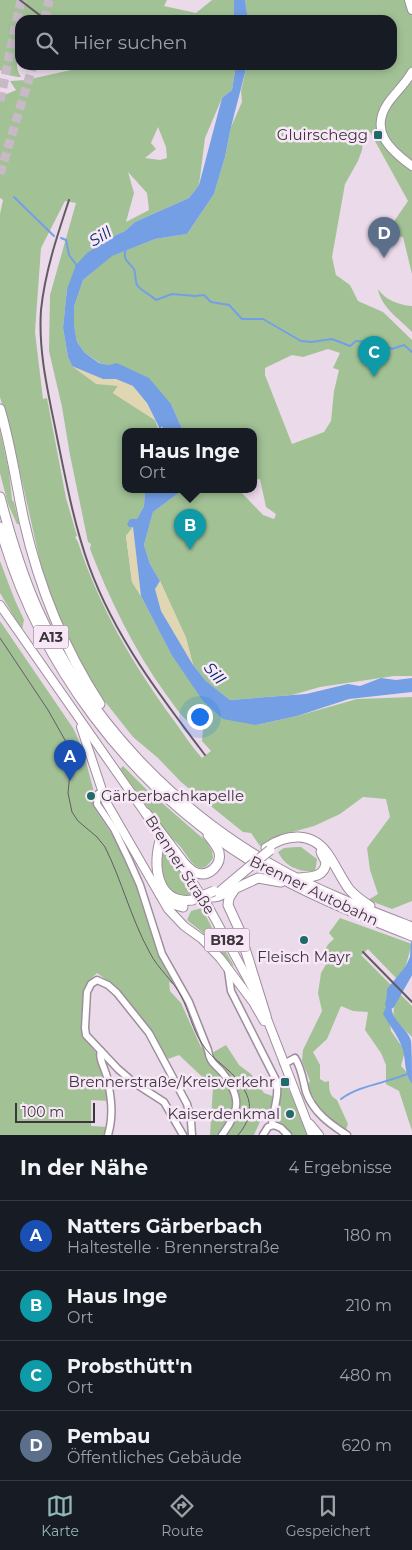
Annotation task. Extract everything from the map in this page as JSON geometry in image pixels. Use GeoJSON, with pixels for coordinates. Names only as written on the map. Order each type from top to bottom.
{"type":"FeatureCollection","features":[{"type":"Feature","properties":{"kind":"highway","name":"A13"},"geometry":{"type":"LineString","coordinates":[[0,408],[28,538],[47,601],[68,651],[125,744]]}},
{"type":"Feature","properties":{"kind":"highway","name":"Brenner Autobahn"},"geometry":{"type":"LineString","coordinates":[[0,497],[17,557],[47,628],[68,667],[88,698],[125,744],[161,782],[208,822],[294,881]]}},
{"type":"Feature","properties":{"kind":"highway","name":"Brenner Autobahn"},"geometry":{"type":"LineString","coordinates":[[0,527],[21,589],[38,628],[82,701],[102,729],[137,769],[174,804],[247,859],[294,881],[412,927]]}},
{"type":"Feature","properties":{"kind":"highway"},"geometry":{"type":"LineString","coordinates":[[146,813],[189,868],[196,873],[204,874],[216,867],[220,854],[215,844],[200,825]]}},
{"type":"Feature","properties":{"kind":"highway"},"geometry":{"type":"LineString","coordinates":[[216,894],[277,841],[288,837],[300,836],[312,840],[326,852],[348,888],[354,904]]}},
{"type":"Feature","properties":{"kind":"highway"},"geometry":{"type":"LineString","coordinates":[[161,838],[156,858],[161,884],[176,899],[192,903]]}},
{"type":"Feature","properties":{"kind":"highway"},"geometry":{"type":"LineString","coordinates":[[160,894],[175,906],[192,903],[216,894],[234,890],[258,878],[294,881],[315,877],[325,868],[326,862],[320,850],[309,843],[295,840],[268,849]]}},
{"type":"Feature","properties":{"kind":"highway"},"geometry":{"type":"LineString","coordinates":[[234,890],[229,898],[228,905],[239,929],[266,1016]]}},
{"type":"Feature","properties":{"kind":"highway","name":"Brenner Autobahn"},"geometry":{"type":"LineString","coordinates":[[354,904],[412,936]]}},
{"type":"Feature","properties":{"kind":"main road"},"geometry":{"type":"LineString","coordinates":[[409,0],[412,10]]}},
{"type":"Feature","properties":{"kind":"main road"},"geometry":{"type":"LineString","coordinates":[[412,72],[389,102],[382,115],[381,122],[384,138],[388,145],[412,166]]}},
{"type":"Feature","properties":{"kind":"main road","name":"B182"},"geometry":{"type":"LineString","coordinates":[[0,599],[24,639]]}},
{"type":"Feature","properties":{"kind":"main road","name":"B182"},"geometry":{"type":"LineString","coordinates":[[0,606],[72,709],[88,745],[102,792],[125,837],[160,894]]}},
{"type":"Feature","properties":{"kind":"main road","name":"Brenner Straße"},"geometry":{"type":"LineString","coordinates":[[72,709],[200,893],[247,977],[266,1016],[312,1135]]}},
{"type":"Feature","properties":{"kind":"main road"},"geometry":{"type":"LineString","coordinates":[[95,771],[96,767],[104,761],[111,763]]}},
{"type":"Feature","properties":{"kind":"main road","name":"Brenner Straße"},"geometry":{"type":"LineString","coordinates":[[160,894],[175,918],[202,939],[228,968],[274,1037]]}},
{"type":"Feature","properties":{"kind":"main road","name":"Brenner Straße"},"geometry":{"type":"LineString","coordinates":[[305,1119],[322,1135]]}},
{"type":"Feature","properties":{"kind":"street"},"geometry":{"type":"LineString","coordinates":[[102,792],[98,794],[97,804],[114,829],[140,885],[162,954],[189,1002],[208,1050],[209,1058],[225,1076],[236,1096],[233,1118],[222,1135]]}},
{"type":"Feature","properties":{"kind":"street"},"geometry":{"type":"LineString","coordinates":[[228,968],[231,991],[276,1080],[278,1092],[272,1125]]}},
{"type":"Feature","properties":{"kind":"street"},"geometry":{"type":"LineString","coordinates":[[183,1135],[164,1102],[120,1071],[86,1034],[87,992],[92,982],[99,980],[108,985],[121,998],[154,1040],[187,1104],[192,1121],[192,1135]]}},
{"type":"Feature","properties":{"kind":"street"},"geometry":{"type":"LineString","coordinates":[[101,1050],[100,1055],[112,1105],[108,1135]]}},
{"type":"Feature","properties":{"kind":"street"},"geometry":{"type":"LineString","coordinates":[[284,1064],[295,1058],[309,1098],[316,1111],[347,1135]]}},
{"type":"Feature","properties":{"kind":"street"},"geometry":{"type":"LineString","coordinates":[[263,1135],[268,1127],[272,1125],[278,1126],[286,1133]]}},
{"type":"Feature","properties":{"kind":"green space"},"geometry":{"type":"Polygon","coordinates":[[[0,0],[167,0],[164,6],[196,13],[212,0],[234,0],[234,15],[15,15],[15,70],[18,70],[21,77],[10,75],[0,70],[0,0]]]}},
{"type":"Feature","properties":{"kind":"green space"},"geometry":{"type":"Polygon","coordinates":[[[245,0],[412,0],[412,274],[403,237],[384,236],[408,201],[370,132],[364,133],[362,150],[358,161],[345,184],[332,257],[336,275],[350,285],[358,301],[383,312],[412,340],[412,676],[394,676],[320,687],[292,695],[230,700],[206,681],[193,665],[186,638],[160,581],[150,564],[144,545],[153,512],[179,493],[242,493],[263,515],[274,519],[276,514],[266,507],[260,479],[257,480],[257,428],[182,428],[171,404],[109,365],[100,363],[85,353],[77,342],[74,325],[74,307],[83,280],[111,256],[155,239],[187,234],[214,194],[225,157],[231,127],[242,102],[241,91],[246,70],[397,70],[397,15],[247,15],[245,0]],[[328,349],[303,357],[292,355],[265,368],[265,375],[292,444],[324,432],[331,421],[334,391],[339,370],[333,368],[340,353],[328,349]]]}},
{"type":"Feature","properties":{"kind":"green space"},"geometry":{"type":"Polygon","coordinates":[[[71,70],[235,70],[232,90],[222,98],[205,138],[199,185],[189,198],[135,222],[125,231],[114,236],[67,289],[63,328],[68,357],[72,366],[118,386],[113,393],[155,420],[158,428],[122,428],[122,493],[145,493],[144,506],[126,536],[132,582],[171,654],[256,725],[297,716],[357,699],[412,697],[412,901],[392,909],[368,900],[378,894],[370,870],[367,848],[390,817],[386,799],[363,797],[340,814],[314,826],[285,834],[260,846],[251,833],[243,832],[181,782],[158,758],[133,737],[95,689],[76,656],[42,570],[13,441],[0,397],[0,214],[3,200],[0,198],[0,97],[16,90],[10,81],[26,80],[71,70]],[[158,127],[151,143],[156,149],[145,158],[160,160],[167,158],[166,147],[158,127]],[[128,172],[134,193],[126,222],[149,210],[147,193],[128,172]],[[65,201],[41,248],[35,332],[43,399],[47,398],[66,498],[77,536],[75,537],[106,611],[130,655],[157,697],[202,758],[211,751],[202,741],[203,729],[191,724],[181,715],[153,676],[132,641],[114,605],[90,549],[91,544],[88,542],[62,407],[49,351],[50,295],[76,203],[65,201]]]}},
{"type":"Feature","properties":{"kind":"green space"},"geometry":{"type":"Polygon","coordinates":[[[378,289],[384,296],[393,301],[412,306],[412,332],[387,308],[378,289]]]}},
{"type":"Feature","properties":{"kind":"green space"},"geometry":{"type":"Polygon","coordinates":[[[0,430],[9,472],[12,500],[19,524],[17,524],[8,504],[0,473],[0,430]]]}},
{"type":"Feature","properties":{"kind":"green space"},"geometry":{"type":"Polygon","coordinates":[[[0,561],[24,620],[22,630],[0,593],[0,561]]]}},
{"type":"Feature","properties":{"kind":"green space"},"geometry":{"type":"Polygon","coordinates":[[[0,621],[73,728],[82,747],[94,792],[93,806],[127,857],[141,888],[146,915],[180,988],[169,982],[170,991],[181,1003],[201,1047],[210,1054],[226,1045],[239,1065],[251,1074],[264,1093],[275,1097],[269,1114],[265,1113],[263,1115],[254,1135],[210,1135],[213,1087],[179,1055],[168,1059],[128,1001],[97,973],[87,983],[82,998],[82,1034],[100,1058],[108,1101],[91,1100],[91,1126],[107,1127],[104,1135],[0,1135],[0,621]]]}},
{"type":"Feature","properties":{"kind":"green space"},"geometry":{"type":"Polygon","coordinates":[[[123,766],[146,789],[207,842],[212,851],[213,858],[208,865],[203,868],[198,867],[178,844],[168,836],[120,769],[123,766]]]}},
{"type":"Feature","properties":{"kind":"green space"},"geometry":{"type":"Polygon","coordinates":[[[162,844],[182,869],[197,895],[185,897],[176,895],[164,883],[160,864],[162,844]]]}},
{"type":"Feature","properties":{"kind":"green space"},"geometry":{"type":"Polygon","coordinates":[[[301,847],[317,859],[315,872],[294,868],[285,862],[278,852],[284,848],[301,847]]]}},
{"type":"Feature","properties":{"kind":"green space"},"geometry":{"type":"Polygon","coordinates":[[[202,908],[234,966],[202,932],[187,920],[191,911],[202,908]]]}},
{"type":"Feature","properties":{"kind":"green space"},"geometry":{"type":"Polygon","coordinates":[[[340,918],[412,944],[405,968],[397,979],[368,949],[361,955],[391,985],[388,1007],[391,1031],[405,1051],[401,1066],[412,1078],[412,1131],[399,1091],[386,1084],[386,1065],[381,1053],[365,1030],[368,1012],[353,1011],[341,1006],[327,1039],[313,1052],[320,1065],[320,1079],[325,1082],[329,1081],[331,1094],[337,1100],[348,1124],[345,1132],[314,1103],[315,1099],[310,1095],[307,1086],[310,1081],[302,1061],[303,1050],[322,1011],[318,993],[321,973],[328,961],[326,949],[334,939],[329,933],[340,918]]]}},
{"type":"Feature","properties":{"kind":"green space"},"geometry":{"type":"Polygon","coordinates":[[[399,993],[412,1006],[412,1037],[393,1018],[395,996],[399,993]]]}},
{"type":"Feature","properties":{"kind":"green space"},"geometry":{"type":"Polygon","coordinates":[[[284,1083],[309,1135],[291,1135],[286,1127],[275,1119],[279,1091],[284,1083]]]}},
{"type":"Feature","properties":{"kind":"sand"},"geometry":{"type":"Polygon","coordinates":[[[72,366],[103,379],[116,379],[133,386],[147,403],[155,420],[113,393],[118,386],[96,384],[72,366]]]}},
{"type":"Feature","properties":{"kind":"sand"},"geometry":{"type":"Polygon","coordinates":[[[133,527],[141,596],[132,582],[126,536],[133,527]]]}},
{"type":"Feature","properties":{"kind":"sand"},"geometry":{"type":"Polygon","coordinates":[[[160,581],[186,638],[193,665],[161,611],[154,589],[160,581]]]}},
{"type":"Feature","properties":{"kind":"water"},"geometry":{"type":"Polygon","coordinates":[[[234,0],[245,0],[247,15],[234,15],[234,0]]]}},
{"type":"Feature","properties":{"kind":"water"},"geometry":{"type":"Polygon","coordinates":[[[235,70],[246,70],[214,194],[187,234],[155,239],[112,256],[83,280],[74,307],[74,325],[77,342],[85,353],[99,363],[109,365],[117,363],[149,378],[171,404],[182,428],[163,428],[161,426],[159,428],[147,403],[133,386],[116,379],[103,379],[72,366],[68,357],[63,328],[67,289],[76,265],[87,253],[125,231],[135,222],[189,198],[199,185],[222,98],[232,90],[235,70]]]}},
{"type":"Feature","properties":{"kind":"water"},"geometry":{"type":"Polygon","coordinates":[[[145,493],[179,493],[153,512],[144,545],[150,564],[160,581],[155,589],[161,611],[193,665],[206,681],[230,700],[306,694],[348,684],[360,686],[381,678],[396,680],[412,678],[412,692],[349,699],[297,716],[256,725],[223,719],[203,701],[171,654],[141,596],[133,527],[129,527],[127,524],[130,519],[137,519],[144,506],[145,493]]]}},
{"type":"Feature","properties":{"kind":"water"},"geometry":{"type":"Polygon","coordinates":[[[412,920],[412,974],[395,994],[391,1006],[395,1018],[408,1034],[411,1041],[412,1084],[406,1072],[401,1045],[383,1014],[386,1007],[387,989],[406,966],[410,957],[412,920]]]}},
{"type":"Feature","properties":{"kind":"waterway"},"geometry":{"type":"LineString","coordinates":[[14,197],[54,236]]}},
{"type":"Feature","properties":{"kind":"waterway"},"geometry":{"type":"LineString","coordinates":[[61,238],[66,240],[69,255],[78,267]]}},
{"type":"Feature","properties":{"kind":"waterway"},"geometry":{"type":"LineString","coordinates":[[126,249],[125,258],[134,269],[137,285],[156,300],[172,294],[204,295],[211,302],[229,305],[242,319],[263,319],[301,341],[311,342],[332,339],[350,346],[356,341],[361,341],[379,344],[392,349],[404,345],[412,352]]}},
{"type":"Feature","properties":{"kind":"waterway","name":"Sill"},"geometry":{"type":"LineString","coordinates":[[390,1004],[412,965]]}},
{"type":"Feature","properties":{"kind":"waterway"},"geometry":{"type":"LineString","coordinates":[[341,1099],[357,1090],[412,1072]]}},
{"type":"Feature","properties":{"kind":"tunnel"},"geometry":{"type":"LineString","coordinates":[[18,15],[21,0]]}},
{"type":"Feature","properties":{"kind":"tunnel"},"geometry":{"type":"LineString","coordinates":[[46,15],[49,0]]}},
{"type":"Feature","properties":{"kind":"tunnel"},"geometry":{"type":"LineString","coordinates":[[0,101],[15,29]]}},
{"type":"Feature","properties":{"kind":"tunnel"},"geometry":{"type":"LineString","coordinates":[[0,174],[31,70]]}},
{"type":"Feature","properties":{"kind":"tram line"},"geometry":{"type":"LineString","coordinates":[[0,638],[48,710],[65,740],[71,762],[68,793],[72,812],[78,821],[97,837],[105,847],[143,940],[153,959],[181,996],[201,1042],[211,1055],[231,1072],[246,1093],[249,1115],[238,1135]]}},
{"type":"Feature","properties":{"kind":"railway"},"geometry":{"type":"LineString","coordinates":[[20,0],[40,15]]}},
{"type":"Feature","properties":{"kind":"railway"},"geometry":{"type":"LineString","coordinates":[[69,200],[48,268],[40,326],[48,390],[75,518],[89,566],[125,641],[155,688],[205,755]]}},
{"type":"Feature","properties":{"kind":"railway"},"geometry":{"type":"LineString","coordinates":[[363,952],[412,1002]]}},
{"type":"Feature","properties":{"kind":"place","name":"Gluirschegg"},"geometry":{"type":"Point","coordinates":[378,135]}},
{"type":"Feature","properties":{"kind":"place","name":"Pembau"},"geometry":{"type":"Point","coordinates":[384,258]}},
{"type":"Feature","properties":{"kind":"place","name":"Probsthütt'n"},"geometry":{"type":"Point","coordinates":[374,377]}},
{"type":"Feature","properties":{"kind":"place","name":"Haus Inge"},"geometry":{"type":"Point","coordinates":[190,550]}},
{"type":"Feature","properties":{"kind":"place","name":"Natters Gärberbach"},"geometry":{"type":"Point","coordinates":[70,781]}},
{"type":"Feature","properties":{"kind":"place","name":"Gärberbachkapelle"},"geometry":{"type":"Point","coordinates":[91,796]}},
{"type":"Feature","properties":{"kind":"place","name":"Fleisch Mayr"},"geometry":{"type":"Point","coordinates":[304,940]}},
{"type":"Feature","properties":{"kind":"place","name":"Brennerstraße/Kreisverkehr"},"geometry":{"type":"Point","coordinates":[285,1082]}},
{"type":"Feature","properties":{"kind":"place","name":"Kaiserdenkmal"},"geometry":{"type":"Point","coordinates":[290,1114]}}]}
